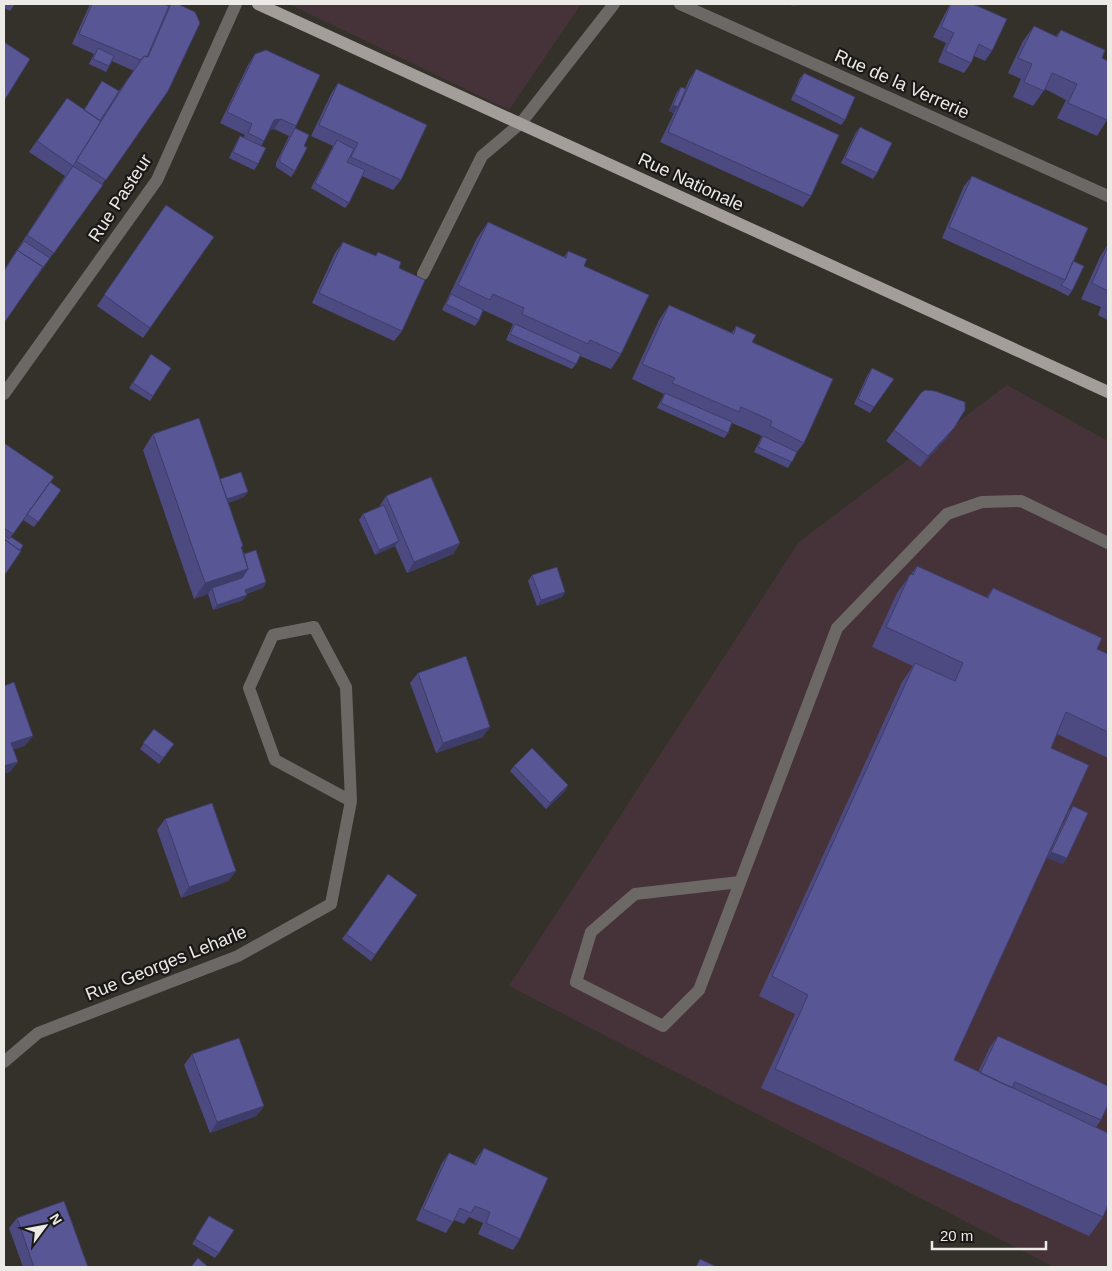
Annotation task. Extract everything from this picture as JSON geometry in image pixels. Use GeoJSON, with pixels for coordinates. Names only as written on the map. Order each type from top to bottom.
{"type":"FeatureCollection","features":[{"type":"Feature","properties":{"kind":"main road","name":"Rue Nationale"},"geometry":{"type":"LineString","coordinates":[[258,4],[1108,392]]}},
{"type":"Feature","properties":{"kind":"street","name":"Rue Pasteur"},"geometry":{"type":"LineString","coordinates":[[4,394],[157,180],[236,4]]}},
{"type":"Feature","properties":{"kind":"street"},"geometry":{"type":"LineString","coordinates":[[423,274],[482,156],[521,123],[614,4]]}},
{"type":"Feature","properties":{"kind":"street","name":"Rue de la Verrerie"},"geometry":{"type":"LineString","coordinates":[[680,4],[1108,196]]}},
{"type":"Feature","properties":{"kind":"street"},"geometry":{"type":"LineString","coordinates":[[740,882],[635,894],[591,932],[576,982],[663,1026],[699,990],[837,628],[947,514],[982,502],[1021,501],[1108,543]]}},
{"type":"Feature","properties":{"kind":"street","name":"Rue Georges Leharle"},"geometry":{"type":"LineString","coordinates":[[4,1062],[38,1033],[238,956],[331,904],[351,801],[346,687],[314,627],[274,635],[249,688],[275,760],[351,801]]}},
{"type":"Feature","properties":{"kind":"shaded area"},"geometry":{"type":"Polygon","coordinates":[[[289,4],[581,4],[509,110],[289,4]]]}},
{"type":"Feature","properties":{"kind":"shaded area"},"geometry":{"type":"Polygon","coordinates":[[[1007,385],[1108,441],[1108,1267],[1054,1267],[509,986],[799,542],[1007,385]]]}},
{"type":"Feature","properties":{"kind":"building"},"geometry":{"type":"Polygon","coordinates":[[[92,4],[164,4],[169,6],[147,57],[144,56],[141,60],[79,34],[92,4]]]}},
{"type":"Feature","properties":{"kind":"building"},"geometry":{"type":"Polygon","coordinates":[[[171,4],[178,4],[195,12],[200,23],[168,91],[106,180],[76,161],[144,56],[148,57],[171,4]]]}},
{"type":"Feature","properties":{"kind":"building"},"geometry":{"type":"Polygon","coordinates":[[[951,4],[973,4],[1007,19],[992,51],[979,44],[971,63],[945,51],[954,33],[941,27],[951,4]]]}},
{"type":"Feature","properties":{"kind":"building"},"geometry":{"type":"Polygon","coordinates":[[[1034,26],[1057,37],[1061,30],[1105,50],[1102,58],[1108,61],[1107,120],[1068,103],[1077,84],[1052,73],[1044,91],[1024,82],[1032,64],[1018,58],[1034,26]]]}},
{"type":"Feature","properties":{"kind":"building"},"geometry":{"type":"Polygon","coordinates":[[[4,42],[30,59],[4,101],[4,42]]]}},
{"type":"Feature","properties":{"kind":"building"},"geometry":{"type":"Polygon","coordinates":[[[98,48],[114,56],[109,66],[93,59],[98,48]]]}},
{"type":"Feature","properties":{"kind":"building"},"geometry":{"type":"Polygon","coordinates":[[[266,50],[320,75],[296,126],[281,119],[274,120],[264,141],[248,133],[252,124],[227,112],[255,54],[266,50]]]}},
{"type":"Feature","properties":{"kind":"building"},"geometry":{"type":"Polygon","coordinates":[[[696,69],[839,135],[811,196],[668,132],[696,69]]]}},
{"type":"Feature","properties":{"kind":"building"},"geometry":{"type":"Polygon","coordinates":[[[804,73],[855,97],[845,120],[794,94],[804,73]]]}},
{"type":"Feature","properties":{"kind":"building"},"geometry":{"type":"Polygon","coordinates":[[[102,81],[119,91],[100,121],[84,110],[102,81]]]}},
{"type":"Feature","properties":{"kind":"building"},"geometry":{"type":"Polygon","coordinates":[[[338,83],[427,125],[401,180],[351,157],[358,143],[319,125],[338,83]]]}},
{"type":"Feature","properties":{"kind":"building"},"geometry":{"type":"Polygon","coordinates":[[[681,87],[686,89],[678,107],[673,105],[681,87]]]}},
{"type":"Feature","properties":{"kind":"building"},"geometry":{"type":"Polygon","coordinates":[[[67,98],[101,121],[73,166],[37,141],[67,98]]]}},
{"type":"Feature","properties":{"kind":"building"},"geometry":{"type":"Polygon","coordinates":[[[860,127],[892,143],[877,173],[845,158],[860,127]]]}},
{"type":"Feature","properties":{"kind":"building"},"geometry":{"type":"Polygon","coordinates":[[[295,128],[309,135],[304,146],[307,148],[295,171],[280,162],[280,157],[295,128]]]}},
{"type":"Feature","properties":{"kind":"building"},"geometry":{"type":"Polygon","coordinates":[[[240,136],[266,148],[258,164],[233,152],[240,136]]]}},
{"type":"Feature","properties":{"kind":"building"},"geometry":{"type":"Polygon","coordinates":[[[337,140],[354,149],[347,162],[365,170],[349,203],[315,183],[337,140]]]}},
{"type":"Feature","properties":{"kind":"building"},"geometry":{"type":"Polygon","coordinates":[[[73,166],[103,185],[54,253],[27,235],[73,166]]]}},
{"type":"Feature","properties":{"kind":"building"},"geometry":{"type":"Polygon","coordinates":[[[972,176],[1088,228],[1065,280],[949,227],[972,176]]]}},
{"type":"Feature","properties":{"kind":"building"},"geometry":{"type":"Polygon","coordinates":[[[166,205],[214,237],[150,328],[104,295],[166,205]]]}},
{"type":"Feature","properties":{"kind":"building"},"geometry":{"type":"Polygon","coordinates":[[[488,222],[566,258],[568,251],[587,259],[584,266],[649,295],[621,354],[590,340],[588,344],[522,314],[524,308],[493,294],[490,300],[458,285],[488,222]]]}},
{"type":"Feature","properties":{"kind":"building"},"geometry":{"type":"Polygon","coordinates":[[[24,241],[50,258],[39,273],[43,267],[17,250],[24,241]]]}},
{"type":"Feature","properties":{"kind":"building"},"geometry":{"type":"Polygon","coordinates":[[[343,242],[376,256],[378,252],[401,262],[399,268],[425,280],[402,331],[319,293],[343,242]]]}},
{"type":"Feature","properties":{"kind":"building"},"geometry":{"type":"Polygon","coordinates":[[[1108,246],[1108,291],[1092,283],[1108,246]]]}},
{"type":"Feature","properties":{"kind":"building"},"geometry":{"type":"Polygon","coordinates":[[[17,250],[43,267],[4,323],[4,271],[17,250]]]}},
{"type":"Feature","properties":{"kind":"building"},"geometry":{"type":"Polygon","coordinates":[[[1073,261],[1084,266],[1072,291],[1061,285],[1073,261]]]}},
{"type":"Feature","properties":{"kind":"building"},"geometry":{"type":"Polygon","coordinates":[[[451,294],[483,310],[479,320],[446,304],[451,294]]]}},
{"type":"Feature","properties":{"kind":"building"},"geometry":{"type":"Polygon","coordinates":[[[669,305],[734,334],[736,326],[756,335],[752,342],[833,379],[804,443],[770,426],[772,421],[741,407],[739,412],[672,383],[675,378],[642,364],[669,305]]]}},
{"type":"Feature","properties":{"kind":"building"},"geometry":{"type":"Polygon","coordinates":[[[515,324],[581,354],[576,364],[510,334],[515,324]]]}},
{"type":"Feature","properties":{"kind":"building"},"geometry":{"type":"Polygon","coordinates":[[[151,354],[171,368],[153,396],[133,383],[151,354]]]}},
{"type":"Feature","properties":{"kind":"building"},"geometry":{"type":"Polygon","coordinates":[[[872,368],[894,379],[874,407],[858,399],[872,368]]]}},
{"type":"Feature","properties":{"kind":"building"},"geometry":{"type":"Polygon","coordinates":[[[925,390],[935,391],[965,402],[965,410],[954,428],[928,456],[894,430],[925,390]]]}},
{"type":"Feature","properties":{"kind":"building"},"geometry":{"type":"Polygon","coordinates":[[[665,393],[732,422],[728,433],[661,403],[665,393]]]}},
{"type":"Feature","properties":{"kind":"building"},"geometry":{"type":"Polygon","coordinates":[[[199,418],[243,546],[241,547],[248,569],[205,583],[153,434],[199,418]]]}},
{"type":"Feature","properties":{"kind":"building"},"geometry":{"type":"Polygon","coordinates":[[[763,436],[797,452],[792,462],[758,447],[763,436]]]}},
{"type":"Feature","properties":{"kind":"building"},"geometry":{"type":"Polygon","coordinates":[[[4,443],[54,477],[13,534],[4,528],[4,443]]]}},
{"type":"Feature","properties":{"kind":"building"},"geometry":{"type":"Polygon","coordinates":[[[241,472],[248,492],[227,499],[220,479],[241,472]]]}},
{"type":"Feature","properties":{"kind":"building"},"geometry":{"type":"Polygon","coordinates":[[[431,477],[460,543],[414,562],[386,496],[431,477]]]}},
{"type":"Feature","properties":{"kind":"building"},"geometry":{"type":"Polygon","coordinates":[[[50,482],[61,490],[38,522],[27,514],[50,482]]]}},
{"type":"Feature","properties":{"kind":"building"},"geometry":{"type":"Polygon","coordinates":[[[384,505],[399,541],[379,550],[363,514],[384,505]]]}},
{"type":"Feature","properties":{"kind":"building"},"geometry":{"type":"Polygon","coordinates":[[[4,535],[23,545],[20,551],[4,539],[4,535]]]}},
{"type":"Feature","properties":{"kind":"building"},"geometry":{"type":"Polygon","coordinates":[[[4,539],[21,551],[4,576],[4,539]]]}},
{"type":"Feature","properties":{"kind":"building"},"geometry":{"type":"Polygon","coordinates":[[[256,550],[266,582],[245,590],[247,595],[217,605],[212,588],[242,578],[248,569],[244,554],[256,550]]]}},
{"type":"Feature","properties":{"kind":"building"},"geometry":{"type":"Polygon","coordinates":[[[917,566],[988,598],[993,588],[1102,638],[1097,649],[1108,654],[1108,732],[1066,712],[1051,748],[1089,765],[954,1060],[1108,1133],[1108,1205],[1103,1217],[775,1069],[808,995],[772,976],[915,663],[955,681],[963,663],[886,627],[910,574],[913,575],[917,566]]]}},
{"type":"Feature","properties":{"kind":"building"},"geometry":{"type":"Polygon","coordinates":[[[557,567],[565,592],[541,600],[532,575],[557,567]]]}},
{"type":"Feature","properties":{"kind":"building"},"geometry":{"type":"Polygon","coordinates":[[[466,656],[490,727],[443,743],[418,673],[466,656]]]}},
{"type":"Feature","properties":{"kind":"building"},"geometry":{"type":"Polygon","coordinates":[[[14,682],[33,736],[11,743],[18,762],[4,766],[4,686],[14,682]]]}},
{"type":"Feature","properties":{"kind":"building"},"geometry":{"type":"Polygon","coordinates":[[[154,729],[174,744],[163,758],[143,743],[154,729]]]}},
{"type":"Feature","properties":{"kind":"building"},"geometry":{"type":"Polygon","coordinates":[[[532,748],[568,785],[550,803],[514,766],[532,748]]]}},
{"type":"Feature","properties":{"kind":"building"},"geometry":{"type":"Polygon","coordinates":[[[212,803],[236,871],[189,887],[165,819],[212,803]]]}},
{"type":"Feature","properties":{"kind":"building"},"geometry":{"type":"Polygon","coordinates":[[[1073,806],[1088,813],[1067,858],[1051,852],[1073,806]]]}},
{"type":"Feature","properties":{"kind":"building"},"geometry":{"type":"Polygon","coordinates":[[[388,874],[417,895],[375,955],[346,934],[388,874]]]}},
{"type":"Feature","properties":{"kind":"building"},"geometry":{"type":"Polygon","coordinates":[[[998,1036],[1108,1086],[1108,1105],[1101,1120],[1015,1082],[1012,1088],[980,1073],[998,1036]]]}},
{"type":"Feature","properties":{"kind":"building"},"geometry":{"type":"Polygon","coordinates":[[[239,1038],[264,1106],[217,1122],[192,1054],[239,1038]]]}},
{"type":"Feature","properties":{"kind":"building"},"geometry":{"type":"Polygon","coordinates":[[[484,1148],[548,1178],[520,1239],[486,1223],[490,1212],[475,1206],[471,1213],[460,1208],[453,1222],[423,1209],[449,1153],[476,1165],[484,1148]]]}},
{"type":"Feature","properties":{"kind":"building"},"geometry":{"type":"Polygon","coordinates":[[[64,1201],[88,1267],[34,1267],[17,1218],[64,1201]]]}},
{"type":"Feature","properties":{"kind":"building"},"geometry":{"type":"Polygon","coordinates":[[[209,1216],[234,1230],[219,1253],[195,1239],[209,1216]]]}},
{"type":"Feature","properties":{"kind":"building"},"geometry":{"type":"Polygon","coordinates":[[[198,1258],[208,1267],[191,1267],[198,1258]]]}},
{"type":"Feature","properties":{"kind":"building"},"geometry":{"type":"Polygon","coordinates":[[[700,1259],[717,1267],[696,1267],[700,1259]]]}}]}
